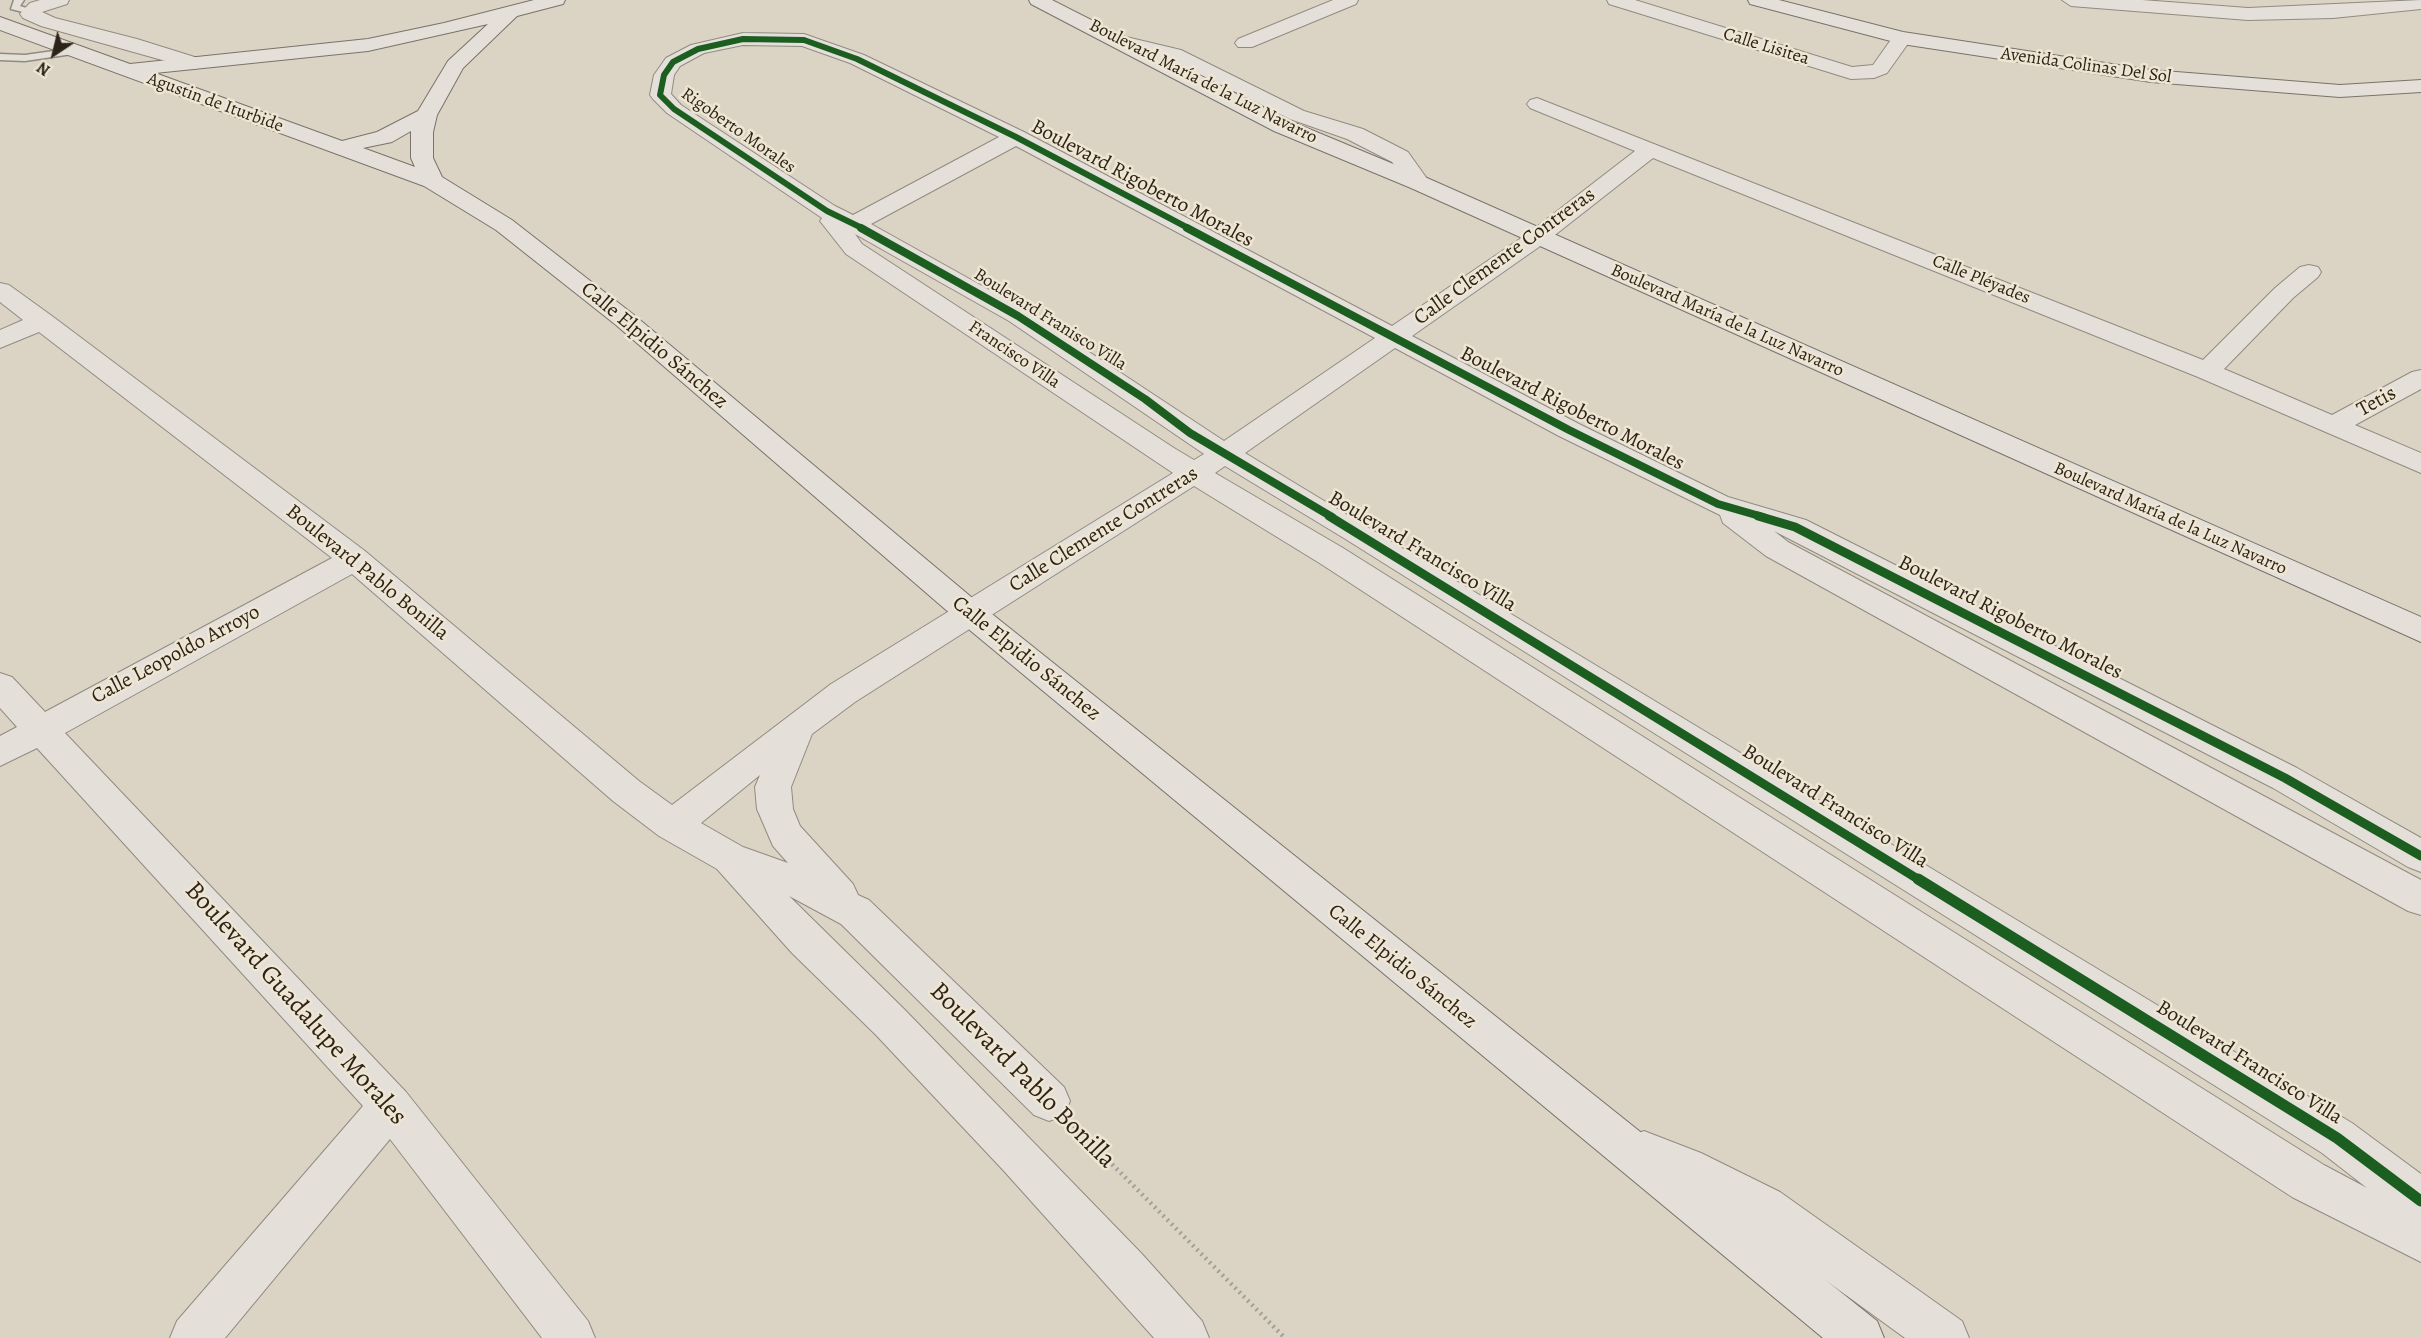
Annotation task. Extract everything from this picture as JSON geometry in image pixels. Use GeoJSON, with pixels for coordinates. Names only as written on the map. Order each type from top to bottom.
{"type":"FeatureCollection","features":[{"type":"Feature","properties":{"kind":"street"},"geometry":{"type":"LineString","coordinates":[[60,0],[25,5],[30,14],[48,21],[194,63]]}},
{"type":"Feature","properties":{"kind":"street"},"geometry":{"type":"LineString","coordinates":[[125,70],[368,45],[446,30],[511,8],[556,0]]}},
{"type":"Feature","properties":{"kind":"street","name":"Boulevard María de la Luz Navarro"},"geometry":{"type":"LineString","coordinates":[[1038,0],[1282,126],[1419,183],[2421,630]]}},
{"type":"Feature","properties":{"kind":"street"},"geometry":{"type":"LineString","coordinates":[[1245,43],[1345,0]]}},
{"type":"Feature","properties":{"kind":"street","name":"Calle Lisitea"},"geometry":{"type":"LineString","coordinates":[[1616,0],[1851,73],[1874,72],[1880,69],[1902,38]]}},
{"type":"Feature","properties":{"kind":"street","name":"Avenida Colinas Del Sol"},"geometry":{"type":"LineString","coordinates":[[1757,0],[1902,38],[2151,76],[2331,90],[2374,91],[2421,86]]}},
{"type":"Feature","properties":{"kind":"street"},"geometry":{"type":"LineString","coordinates":[[2072,0],[2247,14],[2333,12],[2421,3]]}},
{"type":"Feature","properties":{"kind":"street"},"geometry":{"type":"LineString","coordinates":[[432,181],[422,159],[422,132],[426,114],[455,65],[511,8]]}},
{"type":"Feature","properties":{"kind":"street","name":"Agustin de Iturbide"},"geometry":{"type":"LineString","coordinates":[[0,23],[432,181]]}},
{"type":"Feature","properties":{"kind":"street","name":"Boulevard Rigoberto Morales"},"geometry":{"type":"LineString","coordinates":[[698,49],[743,39],[804,40],[857,59],[1016,137],[1394,337],[1718,504],[1777,549],[2421,899]]}},
{"type":"Feature","properties":{"kind":"street","name":"Rigoberto Morales"},"geometry":{"type":"LineString","coordinates":[[698,49],[673,62],[664,75],[660,95],[674,109],[840,222]]}},
{"type":"Feature","properties":{"kind":"street","name":"Calle Pléyades"},"geometry":{"type":"LineString","coordinates":[[1537,104],[2207,371],[2421,464]]}},
{"type":"Feature","properties":{"kind":"street"},"geometry":{"type":"LineString","coordinates":[[338,148],[384,137],[426,114]]}},
{"type":"Feature","properties":{"kind":"street"},"geometry":{"type":"LineString","coordinates":[[840,222],[1016,137]]}},
{"type":"Feature","properties":{"kind":"street","name":"Calle Clemente Contreras"},"geometry":{"type":"LineString","coordinates":[[672,825],[798,724],[843,693],[1224,454],[1538,237],[1651,149]]}},
{"type":"Feature","properties":{"kind":"street","name":"Calle Elpidio Sánchez"},"geometry":{"type":"LineString","coordinates":[[432,181],[504,225],[625,320],[971,614],[1860,1338]]}},
{"type":"Feature","properties":{"kind":"street","name":"Boulevard Franisco Villa"},"geometry":{"type":"LineString","coordinates":[[840,222],[1018,316],[1224,454]]}},
{"type":"Feature","properties":{"kind":"street","name":"Francisco Villa"},"geometry":{"type":"LineString","coordinates":[[840,222],[854,249],[1194,474]]}},
{"type":"Feature","properties":{"kind":"street"},"geometry":{"type":"LineString","coordinates":[[2207,371],[2284,292],[2309,272]]}},
{"type":"Feature","properties":{"kind":"street","name":"Boulevard Pablo Bonilla"},"geometry":{"type":"LineString","coordinates":[[0,290],[354,559],[626,791],[672,825],[730,858],[806,886],[855,912],[1049,1101]]}},
{"type":"Feature","properties":{"kind":"street"},"geometry":{"type":"LineString","coordinates":[[0,340],[43,321]]}},
{"type":"Feature","properties":{"kind":"street","name":"Tetis"},"geometry":{"type":"LineString","coordinates":[[2332,426],[2421,378]]}},
{"type":"Feature","properties":{"kind":"street","name":"Boulevard Francisco Villa"},"geometry":{"type":"LineString","coordinates":[[1224,454],[1345,545],[2308,1181],[2421,1239]]}},
{"type":"Feature","properties":{"kind":"street","name":"Boulevard Francisco Villa"},"geometry":{"type":"LineString","coordinates":[[1194,474],[1345,545],[2337,1138],[2421,1201]]}},
{"type":"Feature","properties":{"kind":"street","name":"Boulevard Rigoberto Morales"},"geometry":{"type":"LineString","coordinates":[[1718,504],[1795,527],[2285,778],[2421,856]]}},
{"type":"Feature","properties":{"kind":"street","name":"Calle Leopoldo Arroyo"},"geometry":{"type":"LineString","coordinates":[[0,752],[354,559]]}},
{"type":"Feature","properties":{"kind":"street","name":"Boulevard Guadalupe Morales"},"geometry":{"type":"LineString","coordinates":[[0,686],[391,1106],[571,1338]]}},
{"type":"Feature","properties":{"kind":"street"},"geometry":{"type":"LineString","coordinates":[[798,724],[773,787],[775,808],[786,835],[855,912]]}},
{"type":"Feature","properties":{"kind":"street","name":"Boulevard Pablo Bonilla"},"geometry":{"type":"LineString","coordinates":[[730,858],[806,941],[890,1022],[1026,1164],[1126,1270],[1185,1338]]}},
{"type":"Feature","properties":{"kind":"street"},"geometry":{"type":"LineString","coordinates":[[194,1338],[391,1106]]}},
{"type":"Feature","properties":{"kind":"street","name":"Calle Elpidio Sánchez"},"geometry":{"type":"LineString","coordinates":[[1617,1142],[1686,1168],[1764,1208],[1945,1338]]}},
{"type":"Feature","properties":{"kind":"lane"},"geometry":{"type":"LineString","coordinates":[[0,57],[25,58],[75,51]]}},
{"type":"Feature","properties":{"kind":"cycle path"},"geometry":{"type":"LineString","coordinates":[[2421,856],[2285,778],[1795,527],[1718,504],[1569,430],[1016,137],[857,59],[804,40],[743,39],[698,49],[673,62],[664,75],[660,95],[674,109],[827,211],[873,234],[1018,316],[1145,399],[1190,433],[1358,533],[2337,1138],[2421,1201]]}}]}
